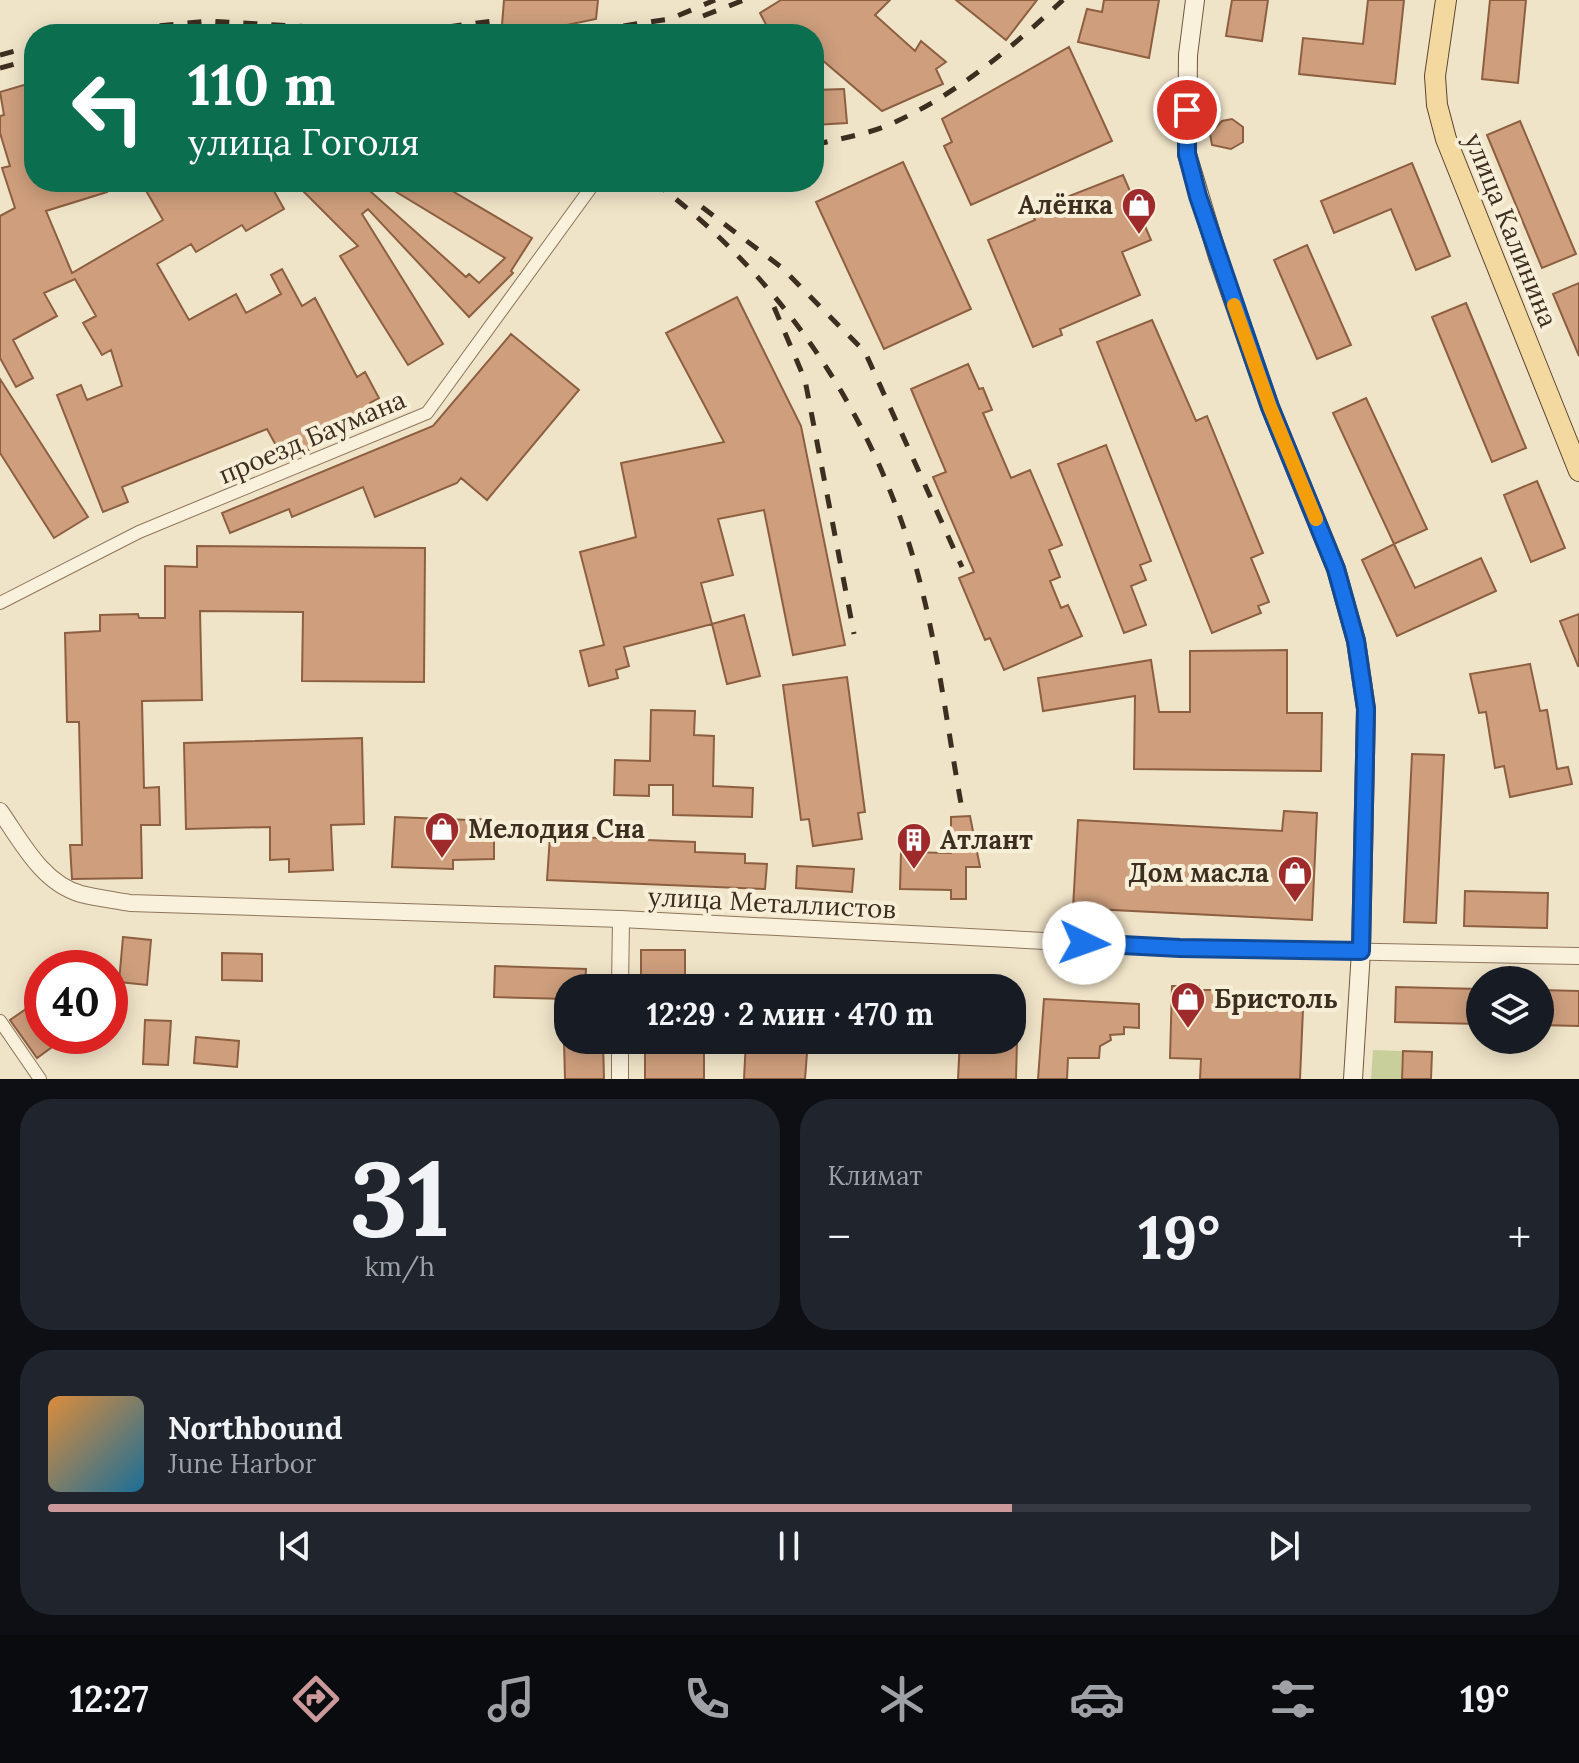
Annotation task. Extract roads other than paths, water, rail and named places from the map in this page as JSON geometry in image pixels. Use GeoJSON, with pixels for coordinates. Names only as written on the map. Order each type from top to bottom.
{"type":"FeatureCollection","features":[{"type":"Feature","properties":{"kind":"main road"},"geometry":{"type":"LineString","coordinates":[[1195,0],[1188,55],[1187,154],[1218,257],[1270,407],[1336,569],[1356,641],[1366,709],[1361,951],[1353,1079]]}},
{"type":"Feature","properties":{"kind":"main road","name":"улица Калинина"},"geometry":{"type":"LineString","coordinates":[[1446,0],[1435,76],[1437,105],[1446,139],[1579,471]]}},
{"type":"Feature","properties":{"kind":"street","name":"проезд Баумана"},"geometry":{"type":"LineString","coordinates":[[0,603],[139,532],[427,413],[588,192]]}},
{"type":"Feature","properties":{"kind":"street","name":"улица Металлистов"},"geometry":{"type":"LineString","coordinates":[[0,811],[29,854],[51,878],[78,893],[130,903],[621,919],[1161,947],[1579,956]]}},
{"type":"Feature","properties":{"kind":"street"},"geometry":{"type":"LineString","coordinates":[[620,974],[621,919]]}},
{"type":"Feature","properties":{"kind":"street"},"geometry":{"type":"LineString","coordinates":[[0,1021],[40,1079]]}},
{"type":"Feature","properties":{"kind":"street"},"geometry":{"type":"LineString","coordinates":[[620,1054],[620,1079]]}},
{"type":"Feature","properties":{"kind":"railway"},"geometry":{"type":"LineString","coordinates":[[636,24],[670,19],[715,0]]}},
{"type":"Feature","properties":{"kind":"railway"},"geometry":{"type":"LineString","coordinates":[[703,16],[744,0]]}},
{"type":"Feature","properties":{"kind":"railway"},"geometry":{"type":"LineString","coordinates":[[824,143],[878,129],[935,101],[1001,54],[1063,0]]}},
{"type":"Feature","properties":{"kind":"railway"},"geometry":{"type":"LineString","coordinates":[[178,24],[208,21],[260,24]]}},
{"type":"Feature","properties":{"kind":"railway"},"geometry":{"type":"LineString","coordinates":[[470,24],[494,21]]}},
{"type":"Feature","properties":{"kind":"railway"},"geometry":{"type":"LineString","coordinates":[[0,55],[24,49]]}},
{"type":"Feature","properties":{"kind":"railway"},"geometry":{"type":"LineString","coordinates":[[0,68],[24,62]]}},
{"type":"Feature","properties":{"kind":"railway"},"geometry":{"type":"LineString","coordinates":[[666,192],[703,222],[748,266],[788,314],[824,364],[856,418],[883,474],[906,533],[923,594],[962,809]]}},
{"type":"Feature","properties":{"kind":"railway"},"geometry":{"type":"LineString","coordinates":[[702,207],[781,267],[865,352],[962,567]]}},
{"type":"Feature","properties":{"kind":"railway"},"geometry":{"type":"LineString","coordinates":[[774,307],[805,380],[854,634]]}},
{"type":"Feature","properties":{"kind":"place","name":"Алёнка"},"geometry":{"type":"Point","coordinates":[1139,236]}},
{"type":"Feature","properties":{"kind":"place","name":"Мелодия Сна"},"geometry":{"type":"Point","coordinates":[442,860]}},
{"type":"Feature","properties":{"kind":"place","name":"Атлант"},"geometry":{"type":"Point","coordinates":[914,871]}},
{"type":"Feature","properties":{"kind":"place","name":"Дом масла"},"geometry":{"type":"Point","coordinates":[1295,904]}},
{"type":"Feature","properties":{"kind":"place","name":"Бристоль"},"geometry":{"type":"Point","coordinates":[1188,1030]}}]}
